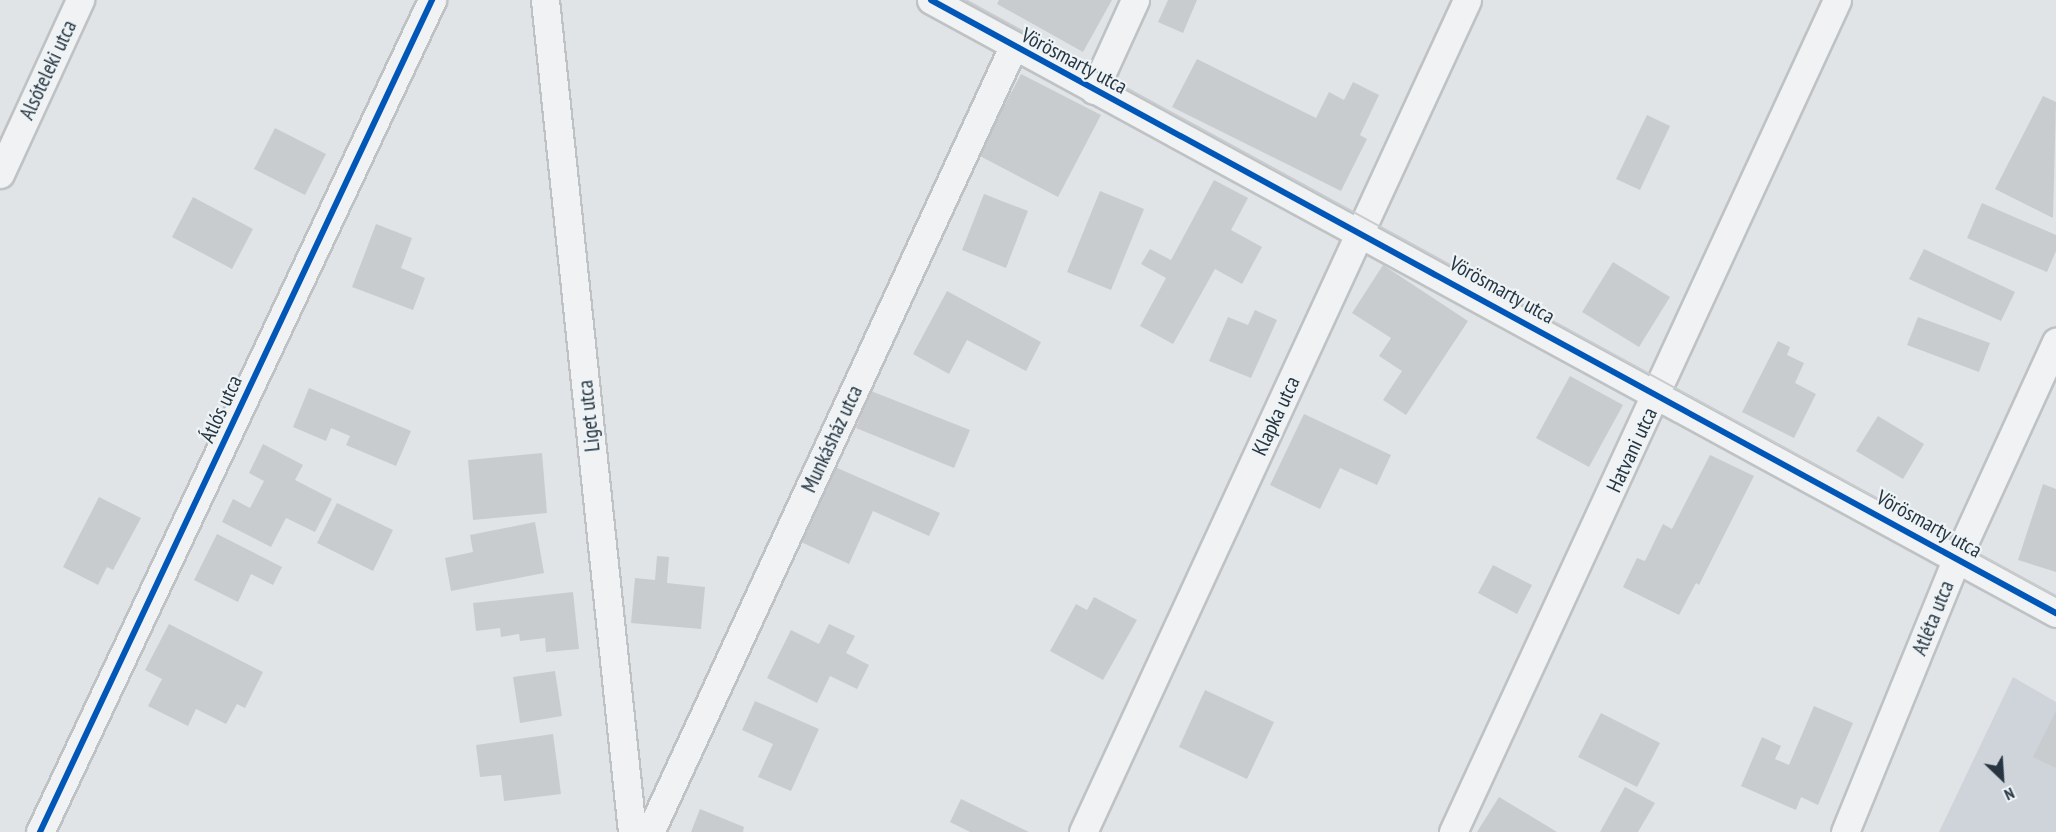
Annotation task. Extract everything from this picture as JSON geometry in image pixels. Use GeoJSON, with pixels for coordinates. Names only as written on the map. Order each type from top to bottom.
{"type":"FeatureCollection","features":[{"type":"Feature","properties":{"kind":"street","name":"Alsóteleki utca"},"geometry":{"type":"LineString","coordinates":[[0,174],[80,0]]}},
{"type":"Feature","properties":{"kind":"street","name":"Átlós utca"},"geometry":{"type":"LineString","coordinates":[[40,832],[432,0]]}},
{"type":"Feature","properties":{"kind":"street","name":"Liget utca"},"geometry":{"type":"LineString","coordinates":[[545,0],[632,832]]}},
{"type":"Feature","properties":{"kind":"street","name":"Vörösmarty utca"},"geometry":{"type":"LineString","coordinates":[[931,0],[1013,47],[1361,232],[2056,613]]}},
{"type":"Feature","properties":{"kind":"street"},"geometry":{"type":"LineString","coordinates":[[1094,90],[1135,0]]}},
{"type":"Feature","properties":{"kind":"street","name":"Klapka utca"},"geometry":{"type":"LineString","coordinates":[[1083,832],[1467,0]]}},
{"type":"Feature","properties":{"kind":"street","name":"Hatvani utca"},"geometry":{"type":"LineString","coordinates":[[1453,832],[1837,0]]}},
{"type":"Feature","properties":{"kind":"street","name":"Munkásház utca"},"geometry":{"type":"LineString","coordinates":[[650,832],[1013,47]]}},
{"type":"Feature","properties":{"kind":"street","name":"Atléta utca"},"geometry":{"type":"LineString","coordinates":[[1845,832],[1957,558],[2056,342]]}},
{"type":"Feature","properties":{"kind":"shaded area"},"geometry":{"type":"Polygon","coordinates":[[[2013,677],[2056,702],[2056,832],[1939,832],[2013,677]]]}},
{"type":"Feature","properties":{"kind":"building"},"geometry":{"type":"Polygon","coordinates":[[[999,0],[1112,0],[1083,52],[997,4],[999,0]]]}},
{"type":"Feature","properties":{"kind":"building"},"geometry":{"type":"Polygon","coordinates":[[[1168,0],[1197,0],[1183,33],[1158,22],[1168,0]]]}},
{"type":"Feature","properties":{"kind":"building"},"geometry":{"type":"Polygon","coordinates":[[[1197,59],[1316,118],[1329,92],[1344,100],[1353,82],[1379,95],[1360,135],[1367,139],[1341,191],[1172,107],[1197,59]]]}},
{"type":"Feature","properties":{"kind":"building"},"geometry":{"type":"Polygon","coordinates":[[[1021,74],[1101,115],[1058,197],[978,155],[1021,74]]]}},
{"type":"Feature","properties":{"kind":"building"},"geometry":{"type":"Polygon","coordinates":[[[2043,96],[2056,102],[2053,218],[1995,189],[2043,96]]]}},
{"type":"Feature","properties":{"kind":"building"},"geometry":{"type":"Polygon","coordinates":[[[1647,115],[1670,126],[1640,190],[1616,179],[1647,115]]]}},
{"type":"Feature","properties":{"kind":"building"},"geometry":{"type":"Polygon","coordinates":[[[275,128],[326,154],[305,195],[254,169],[275,128]]]}},
{"type":"Feature","properties":{"kind":"building"},"geometry":{"type":"Polygon","coordinates":[[[1214,180],[1248,198],[1231,230],[1262,247],[1242,284],[1215,269],[1173,344],[1140,326],[1166,278],[1141,264],[1150,249],[1171,260],[1214,180]]]}},
{"type":"Feature","properties":{"kind":"building"},"geometry":{"type":"Polygon","coordinates":[[[1100,191],[1144,209],[1111,290],[1067,272],[1100,191]]]}},
{"type":"Feature","properties":{"kind":"building"},"geometry":{"type":"Polygon","coordinates":[[[984,194],[1028,211],[1006,268],[962,250],[984,194]]]}},
{"type":"Feature","properties":{"kind":"building"},"geometry":{"type":"Polygon","coordinates":[[[193,197],[253,229],[232,269],[172,237],[193,197]]]}},
{"type":"Feature","properties":{"kind":"building"},"geometry":{"type":"Polygon","coordinates":[[[1982,203],[2056,235],[2056,251],[2047,272],[1967,238],[1982,203]]]}},
{"type":"Feature","properties":{"kind":"building"},"geometry":{"type":"Polygon","coordinates":[[[376,224],[412,238],[401,268],[425,278],[413,310],[352,287],[376,224]]]}},
{"type":"Feature","properties":{"kind":"building"},"geometry":{"type":"Polygon","coordinates":[[[1924,249],[2015,292],[2001,321],[1909,279],[1924,249]]]}},
{"type":"Feature","properties":{"kind":"building"},"geometry":{"type":"Polygon","coordinates":[[[1613,262],[1670,297],[1639,347],[1582,312],[1613,262]]]}},
{"type":"Feature","properties":{"kind":"building"},"geometry":{"type":"Polygon","coordinates":[[[1383,265],[1468,321],[1406,415],[1383,400],[1402,371],[1379,356],[1391,338],[1352,313],[1383,265]]]}},
{"type":"Feature","properties":{"kind":"building"},"geometry":{"type":"Polygon","coordinates":[[[947,291],[1041,342],[1026,371],[967,340],[949,374],[913,354],[947,291]]]}},
{"type":"Feature","properties":{"kind":"building"},"geometry":{"type":"Polygon","coordinates":[[[1255,310],[1277,320],[1251,378],[1209,361],[1228,317],[1248,325],[1255,310]]]}},
{"type":"Feature","properties":{"kind":"building"},"geometry":{"type":"Polygon","coordinates":[[[1918,317],[1990,343],[1979,372],[1907,345],[1918,317]]]}},
{"type":"Feature","properties":{"kind":"building"},"geometry":{"type":"Polygon","coordinates":[[[1778,341],[1790,347],[1787,355],[1804,363],[1795,383],[1816,394],[1794,438],[1742,412],[1778,341]]]}},
{"type":"Feature","properties":{"kind":"building"},"geometry":{"type":"Polygon","coordinates":[[[1570,376],[1623,405],[1589,467],[1536,438],[1570,376]]]}},
{"type":"Feature","properties":{"kind":"building"},"geometry":{"type":"Polygon","coordinates":[[[309,388],[411,431],[396,466],[346,445],[350,436],[331,428],[326,441],[293,427],[309,388]]]}},
{"type":"Feature","properties":{"kind":"building"},"geometry":{"type":"Polygon","coordinates":[[[871,391],[970,430],[954,468],[856,428],[871,391]]]}},
{"type":"Feature","properties":{"kind":"building"},"geometry":{"type":"Polygon","coordinates":[[[1304,414],[1391,455],[1377,485],[1340,468],[1320,509],[1270,485],[1304,414]]]}},
{"type":"Feature","properties":{"kind":"building"},"geometry":{"type":"Polygon","coordinates":[[[1878,416],[1924,444],[1903,479],[1856,451],[1878,416]]]}},
{"type":"Feature","properties":{"kind":"building"},"geometry":{"type":"Polygon","coordinates":[[[263,444],[303,465],[295,480],[332,499],[315,532],[286,518],[271,547],[222,522],[233,499],[250,508],[264,481],[249,473],[263,444]]]}},
{"type":"Feature","properties":{"kind":"building"},"geometry":{"type":"Polygon","coordinates":[[[542,453],[547,513],[473,520],[468,460],[542,453]]]}},
{"type":"Feature","properties":{"kind":"building"},"geometry":{"type":"Polygon","coordinates":[[[1710,455],[1754,476],[1699,585],[1696,583],[1679,615],[1623,587],[1637,558],[1645,561],[1663,524],[1672,529],[1710,455]]]}},
{"type":"Feature","properties":{"kind":"building"},"geometry":{"type":"Polygon","coordinates":[[[835,467],[940,513],[929,536],[873,511],[849,564],[801,542],[835,467]]]}},
{"type":"Feature","properties":{"kind":"building"},"geometry":{"type":"Polygon","coordinates":[[[2043,484],[2056,489],[2056,572],[2018,560],[2043,484]]]}},
{"type":"Feature","properties":{"kind":"building"},"geometry":{"type":"Polygon","coordinates":[[[99,497],[141,518],[113,570],[107,567],[98,585],[63,567],[99,497]]]}},
{"type":"Feature","properties":{"kind":"building"},"geometry":{"type":"Polygon","coordinates":[[[337,503],[393,530],[373,571],[317,543],[337,503]]]}},
{"type":"Feature","properties":{"kind":"building"},"geometry":{"type":"Polygon","coordinates":[[[535,522],[544,573],[451,591],[445,558],[473,552],[470,535],[535,522]]]}},
{"type":"Feature","properties":{"kind":"building"},"geometry":{"type":"Polygon","coordinates":[[[217,534],[282,567],[273,585],[251,574],[238,602],[194,580],[217,534]]]}},
{"type":"Feature","properties":{"kind":"building"},"geometry":{"type":"Polygon","coordinates":[[[657,556],[669,557],[667,583],[705,587],[701,629],[631,623],[635,578],[655,580],[657,556]]]}},
{"type":"Feature","properties":{"kind":"building"},"geometry":{"type":"Polygon","coordinates":[[[1493,565],[1532,585],[1517,614],[1478,593],[1493,565]]]}},
{"type":"Feature","properties":{"kind":"building"},"geometry":{"type":"Polygon","coordinates":[[[573,592],[579,649],[546,652],[545,638],[520,641],[519,634],[501,637],[500,628],[476,631],[473,603],[573,592]]]}},
{"type":"Feature","properties":{"kind":"building"},"geometry":{"type":"Polygon","coordinates":[[[1094,597],[1137,620],[1103,680],[1050,651],[1076,604],[1087,610],[1094,597]]]}},
{"type":"Feature","properties":{"kind":"building"},"geometry":{"type":"Polygon","coordinates":[[[169,624],[263,672],[245,708],[237,704],[226,724],[196,709],[188,726],[148,706],[162,679],[145,670],[169,624]]]}},
{"type":"Feature","properties":{"kind":"building"},"geometry":{"type":"Polygon","coordinates":[[[829,624],[855,636],[846,653],[869,665],[857,689],[830,676],[817,703],[767,678],[791,630],[819,644],[829,624]]]}},
{"type":"Feature","properties":{"kind":"building"},"geometry":{"type":"Polygon","coordinates":[[[555,671],[562,716],[520,723],[513,677],[555,671]]]}},
{"type":"Feature","properties":{"kind":"building"},"geometry":{"type":"Polygon","coordinates":[[[1205,690],[1274,722],[1247,779],[1179,747],[1205,690]]]}},
{"type":"Feature","properties":{"kind":"building"},"geometry":{"type":"Polygon","coordinates":[[[755,701],[819,729],[791,791],[758,777],[773,744],[742,730],[755,701]]]}},
{"type":"Feature","properties":{"kind":"building"},"geometry":{"type":"Polygon","coordinates":[[[1814,706],[1853,723],[1818,805],[1801,797],[1796,810],[1741,786],[1762,737],[1781,746],[1775,759],[1789,765],[1814,706]]]}},
{"type":"Feature","properties":{"kind":"building"},"geometry":{"type":"Polygon","coordinates":[[[2056,711],[2056,768],[2033,757],[2056,711]]]}},
{"type":"Feature","properties":{"kind":"building"},"geometry":{"type":"Polygon","coordinates":[[[1601,713],[1660,743],[1637,787],[1578,757],[1601,713]]]}},
{"type":"Feature","properties":{"kind":"building"},"geometry":{"type":"Polygon","coordinates":[[[553,734],[561,794],[504,801],[501,775],[480,777],[476,745],[553,734]]]}},
{"type":"Feature","properties":{"kind":"building"},"geometry":{"type":"Polygon","coordinates":[[[1625,787],[1655,803],[1638,832],[1600,832],[1625,787]]]}},
{"type":"Feature","properties":{"kind":"building"},"geometry":{"type":"Polygon","coordinates":[[[1499,797],[1557,832],[1477,832],[1499,797]]]}},
{"type":"Feature","properties":{"kind":"building"},"geometry":{"type":"Polygon","coordinates":[[[961,799],[1029,832],[970,832],[950,822],[961,799]]]}},
{"type":"Feature","properties":{"kind":"building"},"geometry":{"type":"Polygon","coordinates":[[[700,809],[744,827],[743,832],[691,832],[700,809]]]}},
{"type":"Feature","properties":{"kind":"tram line"},"geometry":{"type":"LineString","coordinates":[[966,0],[2056,596]]}},
{"type":"Feature","properties":{"kind":"cycle path"},"geometry":{"type":"LineString","coordinates":[[40,832],[432,0]]}},
{"type":"Feature","properties":{"kind":"cycle path"},"geometry":{"type":"LineString","coordinates":[[931,0],[2056,613]]}}]}
